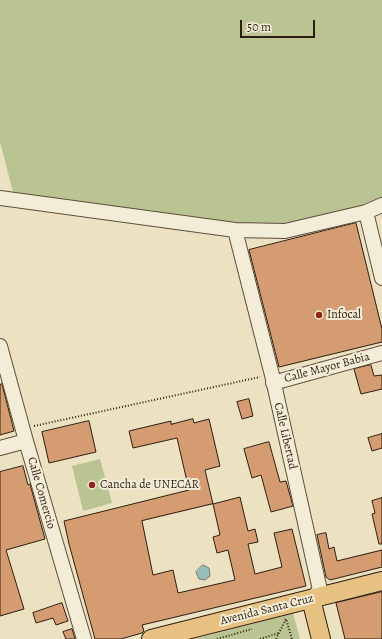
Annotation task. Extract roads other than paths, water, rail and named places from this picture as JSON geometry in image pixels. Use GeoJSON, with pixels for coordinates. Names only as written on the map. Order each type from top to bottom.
{"type":"FeatureCollection","features":[{"type":"Feature","properties":{"kind":"main road","name":"Avenida Santa Cruz"},"geometry":{"type":"LineString","coordinates":[[151,639],[382,581]]}},
{"type":"Feature","properties":{"kind":"main road"},"geometry":{"type":"LineString","coordinates":[[311,599],[321,639]]}},
{"type":"Feature","properties":{"kind":"street"},"geometry":{"type":"LineString","coordinates":[[0,198],[235,230],[284,231],[366,212],[382,204]]}},
{"type":"Feature","properties":{"kind":"street"},"geometry":{"type":"LineString","coordinates":[[366,212],[382,278]]}},
{"type":"Feature","properties":{"kind":"street","name":"Calle Libertad"},"geometry":{"type":"LineString","coordinates":[[235,230],[272,379],[320,590],[311,599]]}},
{"type":"Feature","properties":{"kind":"street","name":"Calle Comercio"},"geometry":{"type":"LineString","coordinates":[[0,346],[84,639]]}},
{"type":"Feature","properties":{"kind":"street","name":"Calle Mayor Babia"},"geometry":{"type":"LineString","coordinates":[[272,379],[382,353]]}},
{"type":"Feature","properties":{"kind":"street"},"geometry":{"type":"LineString","coordinates":[[0,448],[25,435]]}},
{"type":"Feature","properties":{"kind":"water"},"geometry":{"type":"Polygon","coordinates":[[[203,565],[209,568],[210,576],[205,580],[199,579],[196,572],[203,565]]]}},
{"type":"Feature","properties":{"kind":"place","name":"Infocal"},"geometry":{"type":"Point","coordinates":[319,315]}},
{"type":"Feature","properties":{"kind":"place","name":"Cancha de UNECAR"},"geometry":{"type":"Point","coordinates":[92,485]}}]}
